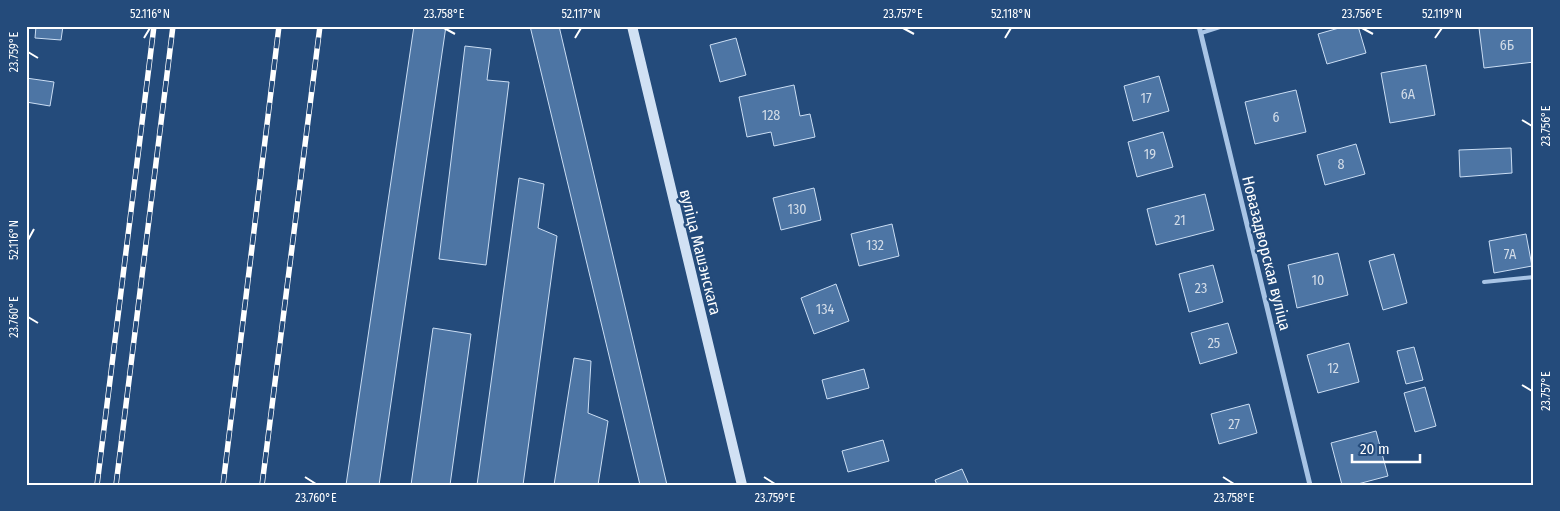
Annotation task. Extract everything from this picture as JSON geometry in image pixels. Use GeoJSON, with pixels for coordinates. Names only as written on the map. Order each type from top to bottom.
{"type":"FeatureCollection","features":[{"type":"Feature","properties":{"kind":"main road","name":"вуліца Машэнскага"},"geometry":{"type":"LineString","coordinates":[[632,26],[742,485]]}},
{"type":"Feature","properties":{"kind":"street","name":"Новазадворская вуліца"},"geometry":{"type":"LineString","coordinates":[[1199,26],[1310,485]]}},
{"type":"Feature","properties":{"kind":"lane"},"geometry":{"type":"LineString","coordinates":[[1201,33],[1223,26]]}},
{"type":"Feature","properties":{"kind":"lane"},"geometry":{"type":"LineString","coordinates":[[1484,282],[1534,277]]}},
{"type":"Feature","properties":{"kind":"building"},"geometry":{"type":"Polygon","coordinates":[[[36,26],[63,26],[61,40],[35,38],[36,26]]]}},
{"type":"Feature","properties":{"kind":"building"},"geometry":{"type":"Polygon","coordinates":[[[414,26],[446,26],[379,485],[346,485],[414,26]]]}},
{"type":"Feature","properties":{"kind":"building"},"geometry":{"type":"Polygon","coordinates":[[[530,26],[559,26],[667,485],[640,485],[530,26]]]}},
{"type":"Feature","properties":{"kind":"building"},"geometry":{"type":"Polygon","coordinates":[[[1346,26],[1358,26],[1366,53],[1327,64],[1318,34],[1346,26]]]}},
{"type":"Feature","properties":{"kind":"building"},"geometry":{"type":"Polygon","coordinates":[[[1534,26],[1534,62],[1484,68],[1479,28],[1534,26]]]}},
{"type":"Feature","properties":{"kind":"building"},"geometry":{"type":"Polygon","coordinates":[[[736,38],[746,75],[720,82],[710,45],[736,38]]]}},
{"type":"Feature","properties":{"kind":"building"},"geometry":{"type":"Polygon","coordinates":[[[465,46],[491,49],[487,80],[509,82],[486,265],[439,259],[465,46]]]}},
{"type":"Feature","properties":{"kind":"building"},"geometry":{"type":"Polygon","coordinates":[[[1426,65],[1435,115],[1390,123],[1381,73],[1426,65]]]}},
{"type":"Feature","properties":{"kind":"building"},"geometry":{"type":"Polygon","coordinates":[[[1159,76],[1169,111],[1133,121],[1124,86],[1159,76]]]}},
{"type":"Feature","properties":{"kind":"building"},"geometry":{"type":"Polygon","coordinates":[[[26,78],[54,82],[50,106],[26,102],[26,78]]]}},
{"type":"Feature","properties":{"kind":"building"},"geometry":{"type":"Polygon","coordinates":[[[794,85],[800,116],[810,114],[815,137],[774,146],[771,132],[747,137],[739,97],[794,85]]]}},
{"type":"Feature","properties":{"kind":"building"},"geometry":{"type":"Polygon","coordinates":[[[1296,90],[1306,132],[1255,144],[1245,102],[1296,90]]]}},
{"type":"Feature","properties":{"kind":"building"},"geometry":{"type":"Polygon","coordinates":[[[1163,132],[1173,167],[1137,177],[1128,142],[1163,132]]]}},
{"type":"Feature","properties":{"kind":"building"},"geometry":{"type":"Polygon","coordinates":[[[1356,144],[1365,174],[1325,185],[1317,155],[1356,144]]]}},
{"type":"Feature","properties":{"kind":"building"},"geometry":{"type":"Polygon","coordinates":[[[1511,148],[1512,173],[1460,177],[1459,150],[1511,148]]]}},
{"type":"Feature","properties":{"kind":"building"},"geometry":{"type":"Polygon","coordinates":[[[519,178],[544,184],[538,228],[557,236],[523,485],[477,485],[519,178]]]}},
{"type":"Feature","properties":{"kind":"building"},"geometry":{"type":"Polygon","coordinates":[[[814,188],[821,220],[781,230],[773,198],[814,188]]]}},
{"type":"Feature","properties":{"kind":"building"},"geometry":{"type":"Polygon","coordinates":[[[1205,194],[1214,230],[1156,245],[1147,209],[1205,194]]]}},
{"type":"Feature","properties":{"kind":"building"},"geometry":{"type":"Polygon","coordinates":[[[892,224],[899,256],[859,266],[851,234],[892,224]]]}},
{"type":"Feature","properties":{"kind":"building"},"geometry":{"type":"Polygon","coordinates":[[[1526,234],[1532,266],[1494,273],[1489,241],[1526,234]]]}},
{"type":"Feature","properties":{"kind":"building"},"geometry":{"type":"Polygon","coordinates":[[[1338,253],[1348,295],[1297,308],[1288,265],[1338,253]]]}},
{"type":"Feature","properties":{"kind":"building"},"geometry":{"type":"Polygon","coordinates":[[[1394,254],[1407,303],[1383,310],[1369,261],[1394,254]]]}},
{"type":"Feature","properties":{"kind":"building"},"geometry":{"type":"Polygon","coordinates":[[[1213,265],[1223,302],[1189,312],[1179,274],[1213,265]]]}},
{"type":"Feature","properties":{"kind":"building"},"geometry":{"type":"Polygon","coordinates":[[[836,284],[849,321],[814,334],[801,298],[836,284]]]}},
{"type":"Feature","properties":{"kind":"building"},"geometry":{"type":"Polygon","coordinates":[[[1228,323],[1237,353],[1200,364],[1191,333],[1228,323]]]}},
{"type":"Feature","properties":{"kind":"building"},"geometry":{"type":"Polygon","coordinates":[[[433,328],[471,334],[450,485],[411,485],[433,328]]]}},
{"type":"Feature","properties":{"kind":"building"},"geometry":{"type":"Polygon","coordinates":[[[1349,343],[1359,382],[1318,393],[1307,355],[1349,343]]]}},
{"type":"Feature","properties":{"kind":"building"},"geometry":{"type":"Polygon","coordinates":[[[1414,347],[1423,380],[1406,384],[1397,351],[1414,347]]]}},
{"type":"Feature","properties":{"kind":"building"},"geometry":{"type":"Polygon","coordinates":[[[574,358],[591,361],[588,413],[608,421],[598,485],[554,485],[574,358]]]}},
{"type":"Feature","properties":{"kind":"building"},"geometry":{"type":"Polygon","coordinates":[[[864,369],[869,388],[827,399],[822,380],[864,369]]]}},
{"type":"Feature","properties":{"kind":"building"},"geometry":{"type":"Polygon","coordinates":[[[1425,387],[1436,426],[1415,432],[1404,393],[1425,387]]]}},
{"type":"Feature","properties":{"kind":"building"},"geometry":{"type":"Polygon","coordinates":[[[1249,404],[1257,433],[1219,444],[1211,414],[1249,404]]]}},
{"type":"Feature","properties":{"kind":"building"},"geometry":{"type":"Polygon","coordinates":[[[1376,431],[1388,476],[1354,485],[1342,485],[1331,443],[1376,431]]]}},
{"type":"Feature","properties":{"kind":"building"},"geometry":{"type":"Polygon","coordinates":[[[883,440],[889,461],[848,472],[842,451],[883,440]]]}},
{"type":"Feature","properties":{"kind":"building"},"geometry":{"type":"Polygon","coordinates":[[[962,469],[969,485],[937,485],[935,480],[962,469]]]}},
{"type":"Feature","properties":{"kind":"railway"},"geometry":{"type":"LineString","coordinates":[[97,485],[154,26]]}},
{"type":"Feature","properties":{"kind":"railway"},"geometry":{"type":"LineString","coordinates":[[116,485],[173,26]]}},
{"type":"Feature","properties":{"kind":"railway"},"geometry":{"type":"LineString","coordinates":[[223,485],[279,26]]}},
{"type":"Feature","properties":{"kind":"railway"},"geometry":{"type":"LineString","coordinates":[[262,485],[320,26]]}}]}
